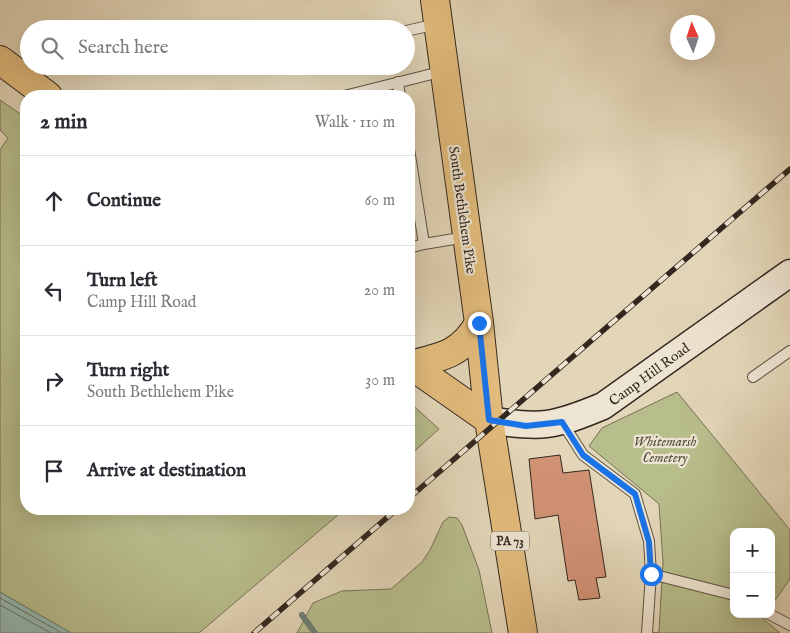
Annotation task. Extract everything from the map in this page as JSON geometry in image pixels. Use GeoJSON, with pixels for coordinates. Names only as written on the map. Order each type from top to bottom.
{"type":"FeatureCollection","features":[{"type":"Feature","properties":{"kind":"main road","name":"South Bethlehem Pike"},"geometry":{"type":"LineString","coordinates":[[437,12],[479,323],[489,420]]}},
{"type":"Feature","properties":{"kind":"main road"},"geometry":{"type":"LineString","coordinates":[[0,60],[40,90]]}},
{"type":"Feature","properties":{"kind":"main road"},"geometry":{"type":"LineString","coordinates":[[415,363],[443,356],[458,349],[471,339],[479,323]]}},
{"type":"Feature","properties":{"kind":"main road"},"geometry":{"type":"LineString","coordinates":[[415,368],[489,420]]}},
{"type":"Feature","properties":{"kind":"main road","name":"PA 73"},"geometry":{"type":"LineString","coordinates":[[489,420],[523,633]]}},
{"type":"Feature","properties":{"kind":"street","name":"Camp Hill Road"},"geometry":{"type":"LineString","coordinates":[[489,420],[526,426],[562,422],[603,406],[790,273]]}},
{"type":"Feature","properties":{"kind":"lane"},"geometry":{"type":"LineString","coordinates":[[415,25],[437,12]]}},
{"type":"Feature","properties":{"kind":"lane"},"geometry":{"type":"LineString","coordinates":[[367,90],[445,71]]}},
{"type":"Feature","properties":{"kind":"lane"},"geometry":{"type":"LineString","coordinates":[[398,82],[399,90]]}},
{"type":"Feature","properties":{"kind":"lane"},"geometry":{"type":"LineString","coordinates":[[415,186],[424,244]]}},
{"type":"Feature","properties":{"kind":"lane"},"geometry":{"type":"LineString","coordinates":[[415,246],[467,236]]}},
{"type":"Feature","properties":{"kind":"lane"},"geometry":{"type":"LineString","coordinates":[[753,377],[790,351]]}},
{"type":"Feature","properties":{"kind":"lane"},"geometry":{"type":"LineString","coordinates":[[562,422],[583,455],[635,494],[649,542],[651,574],[647,633]]}},
{"type":"Feature","properties":{"kind":"lane"},"geometry":{"type":"LineString","coordinates":[[651,574],[730,594]]}},
{"type":"Feature","properties":{"kind":"lane"},"geometry":{"type":"LineString","coordinates":[[775,617],[790,625]]}},
{"type":"Feature","properties":{"kind":"green space"},"geometry":{"type":"Polygon","coordinates":[[[0,100],[20,114],[20,515],[338,515],[199,633],[71,633],[0,592],[0,150],[8,138],[0,130],[0,100]]]}},
{"type":"Feature","properties":{"kind":"green space","name":"Whitemarsh Cemetery"},"geometry":{"type":"Polygon","coordinates":[[[677,392],[790,530],[790,579],[775,600],[775,528],[730,528],[730,618],[764,618],[780,633],[653,633],[659,632],[663,562],[659,504],[589,446],[602,428],[677,392]]]}},
{"type":"Feature","properties":{"kind":"green space"},"geometry":{"type":"Polygon","coordinates":[[[415,407],[439,429],[415,451],[415,407]]]}},
{"type":"Feature","properties":{"kind":"green space"},"geometry":{"type":"Polygon","coordinates":[[[449,517],[457,518],[462,525],[479,570],[492,633],[297,633],[313,603],[342,591],[391,589],[422,562],[430,550],[443,522],[449,517]]]}},
{"type":"Feature","properties":{"kind":"water"},"geometry":{"type":"Polygon","coordinates":[[[0,592],[71,633],[0,633],[0,592]]]}},
{"type":"Feature","properties":{"kind":"building"},"geometry":{"type":"Polygon","coordinates":[[[560,455],[563,473],[589,470],[606,577],[596,578],[600,598],[579,600],[575,580],[568,581],[558,515],[535,519],[529,459],[560,455]]]}},
{"type":"Feature","properties":{"kind":"waterway"},"geometry":{"type":"LineString","coordinates":[[302,615],[315,633]]}},
{"type":"Feature","properties":{"kind":"railway"},"geometry":{"type":"LineString","coordinates":[[415,493],[790,169]]}},
{"type":"Feature","properties":{"kind":"railway"},"geometry":{"type":"LineString","coordinates":[[254,633],[390,515]]}},
{"type":"Feature","properties":{"kind":"route"},"geometry":{"type":"LineString","coordinates":[[479,323],[489,420],[526,426],[562,422],[583,455],[635,494],[649,542],[651,574]]}}]}
